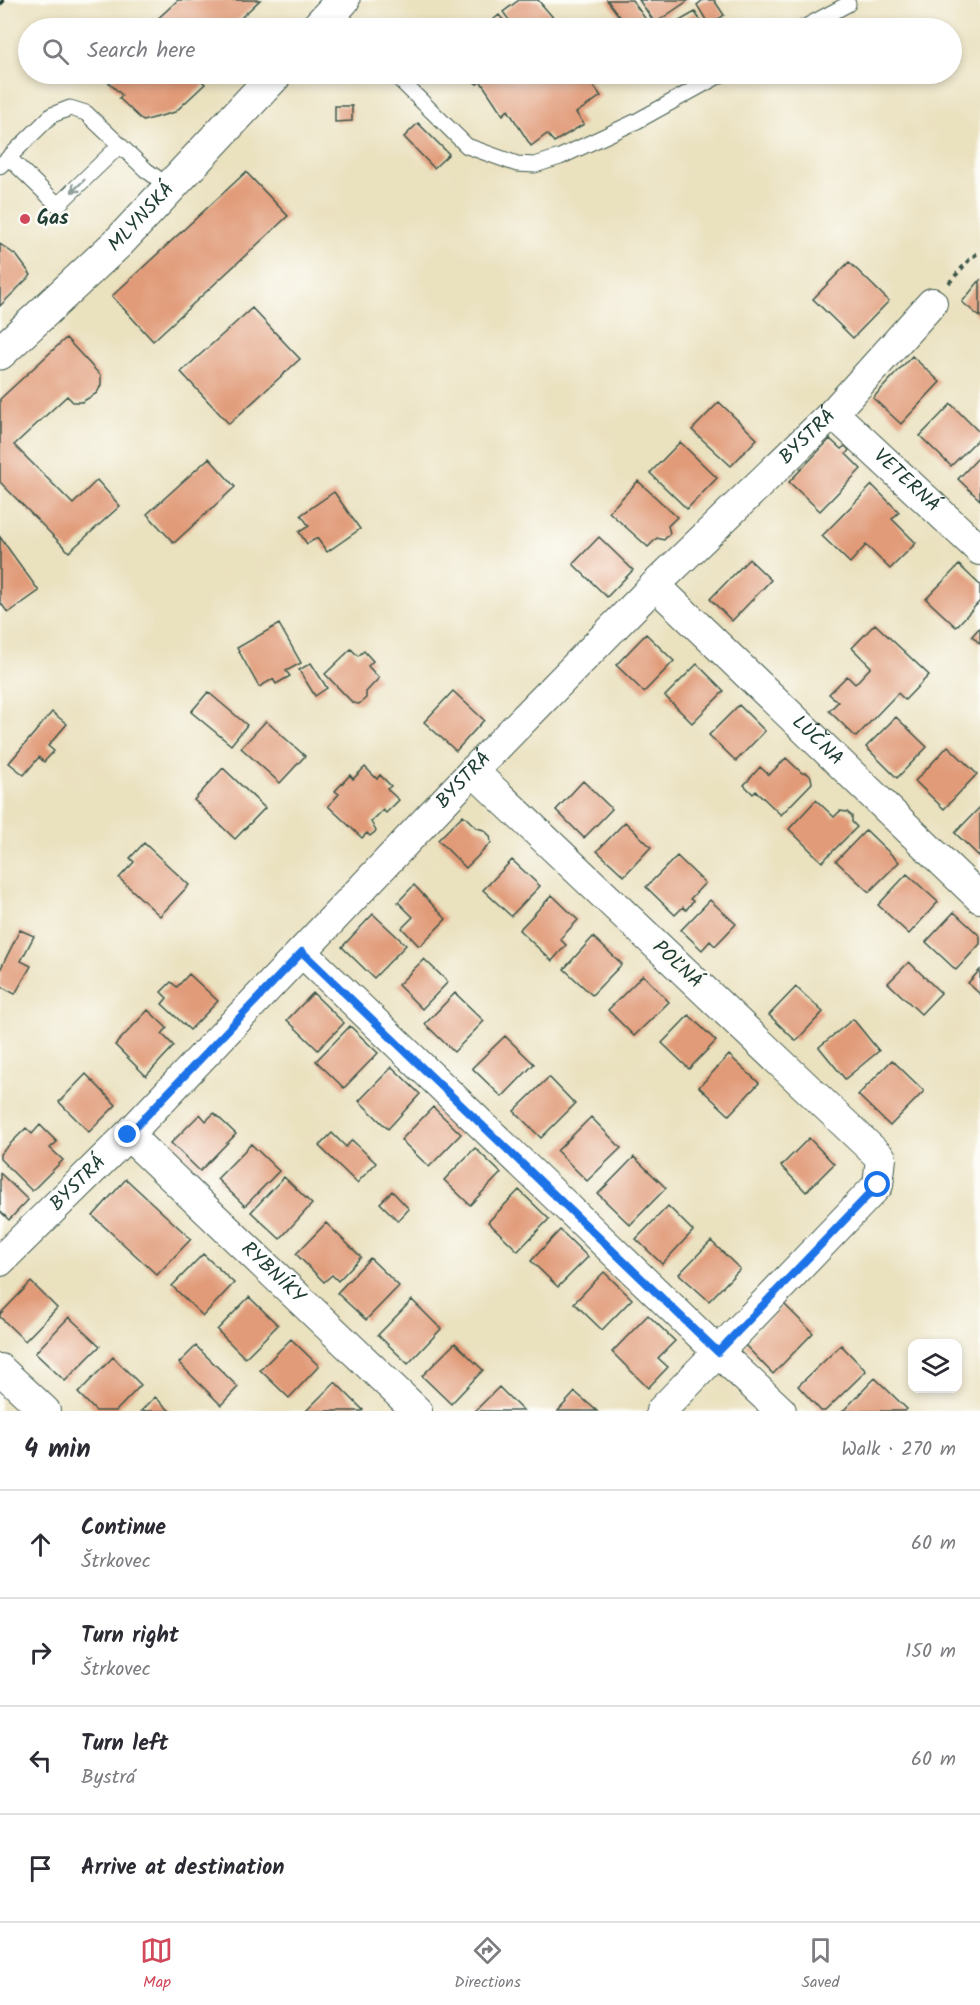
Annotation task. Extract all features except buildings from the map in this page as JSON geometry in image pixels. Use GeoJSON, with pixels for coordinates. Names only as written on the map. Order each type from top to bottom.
{"type":"FeatureCollection","features":[{"type":"Feature","properties":{"kind":"street","name":"MLYNSKÁ"},"geometry":{"type":"LineString","coordinates":[[0,353],[111,250],[267,84]]}},
{"type":"Feature","properties":{"kind":"street","name":"BYSTRÁ"},"geometry":{"type":"LineString","coordinates":[[0,1262],[128,1135],[473,771],[655,585],[833,412],[932,303]]}},
{"type":"Feature","properties":{"kind":"street","name":"VETERNÁ"},"geometry":{"type":"LineString","coordinates":[[833,412],[980,550]]}},
{"type":"Feature","properties":{"kind":"street","name":"LÚČNA"},"geometry":{"type":"LineString","coordinates":[[655,585],[980,898]]}},
{"type":"Feature","properties":{"kind":"street","name":"POĽNÁ"},"geometry":{"type":"LineString","coordinates":[[473,771],[881,1158],[878,1185],[718,1352]]}},
{"type":"Feature","properties":{"kind":"street"},"geometry":{"type":"LineString","coordinates":[[302,952],[781,1411]]}},
{"type":"Feature","properties":{"kind":"street","name":"RYBNÍKY"},"geometry":{"type":"LineString","coordinates":[[128,1135],[417,1411]]}},
{"type":"Feature","properties":{"kind":"street"},"geometry":{"type":"LineString","coordinates":[[661,1411],[718,1352]]}},
{"type":"Feature","properties":{"kind":"street"},"geometry":{"type":"LineString","coordinates":[[0,1368],[45,1411]]}},
{"type":"Feature","properties":{"kind":"lane"},"geometry":{"type":"LineString","coordinates":[[822,18],[848,4]]}},
{"type":"Feature","properties":{"kind":"lane"},"geometry":{"type":"LineString","coordinates":[[404,84],[467,146],[517,164],[536,165],[560,158],[637,121],[704,84]]}},
{"type":"Feature","properties":{"kind":"lane"},"geometry":{"type":"LineString","coordinates":[[120,145],[58,205],[4,162],[52,116],[70,108],[86,113],[120,145],[146,170],[171,188]]}},
{"type":"Feature","properties":{"kind":"path"},"geometry":{"type":"LineString","coordinates":[[932,303],[969,260],[980,251]]}},
{"type":"Feature","properties":{"kind":"railway"},"geometry":{"type":"LineString","coordinates":[[0,4],[4,0]]}},
{"type":"Feature","properties":{"kind":"place","name":"Gas"},"geometry":{"type":"Point","coordinates":[25,219]}},
{"type":"Feature","properties":{"kind":"route"},"geometry":{"type":"LineString","coordinates":[[128,1135],[302,952],[718,1352],[878,1185]]}}]}
